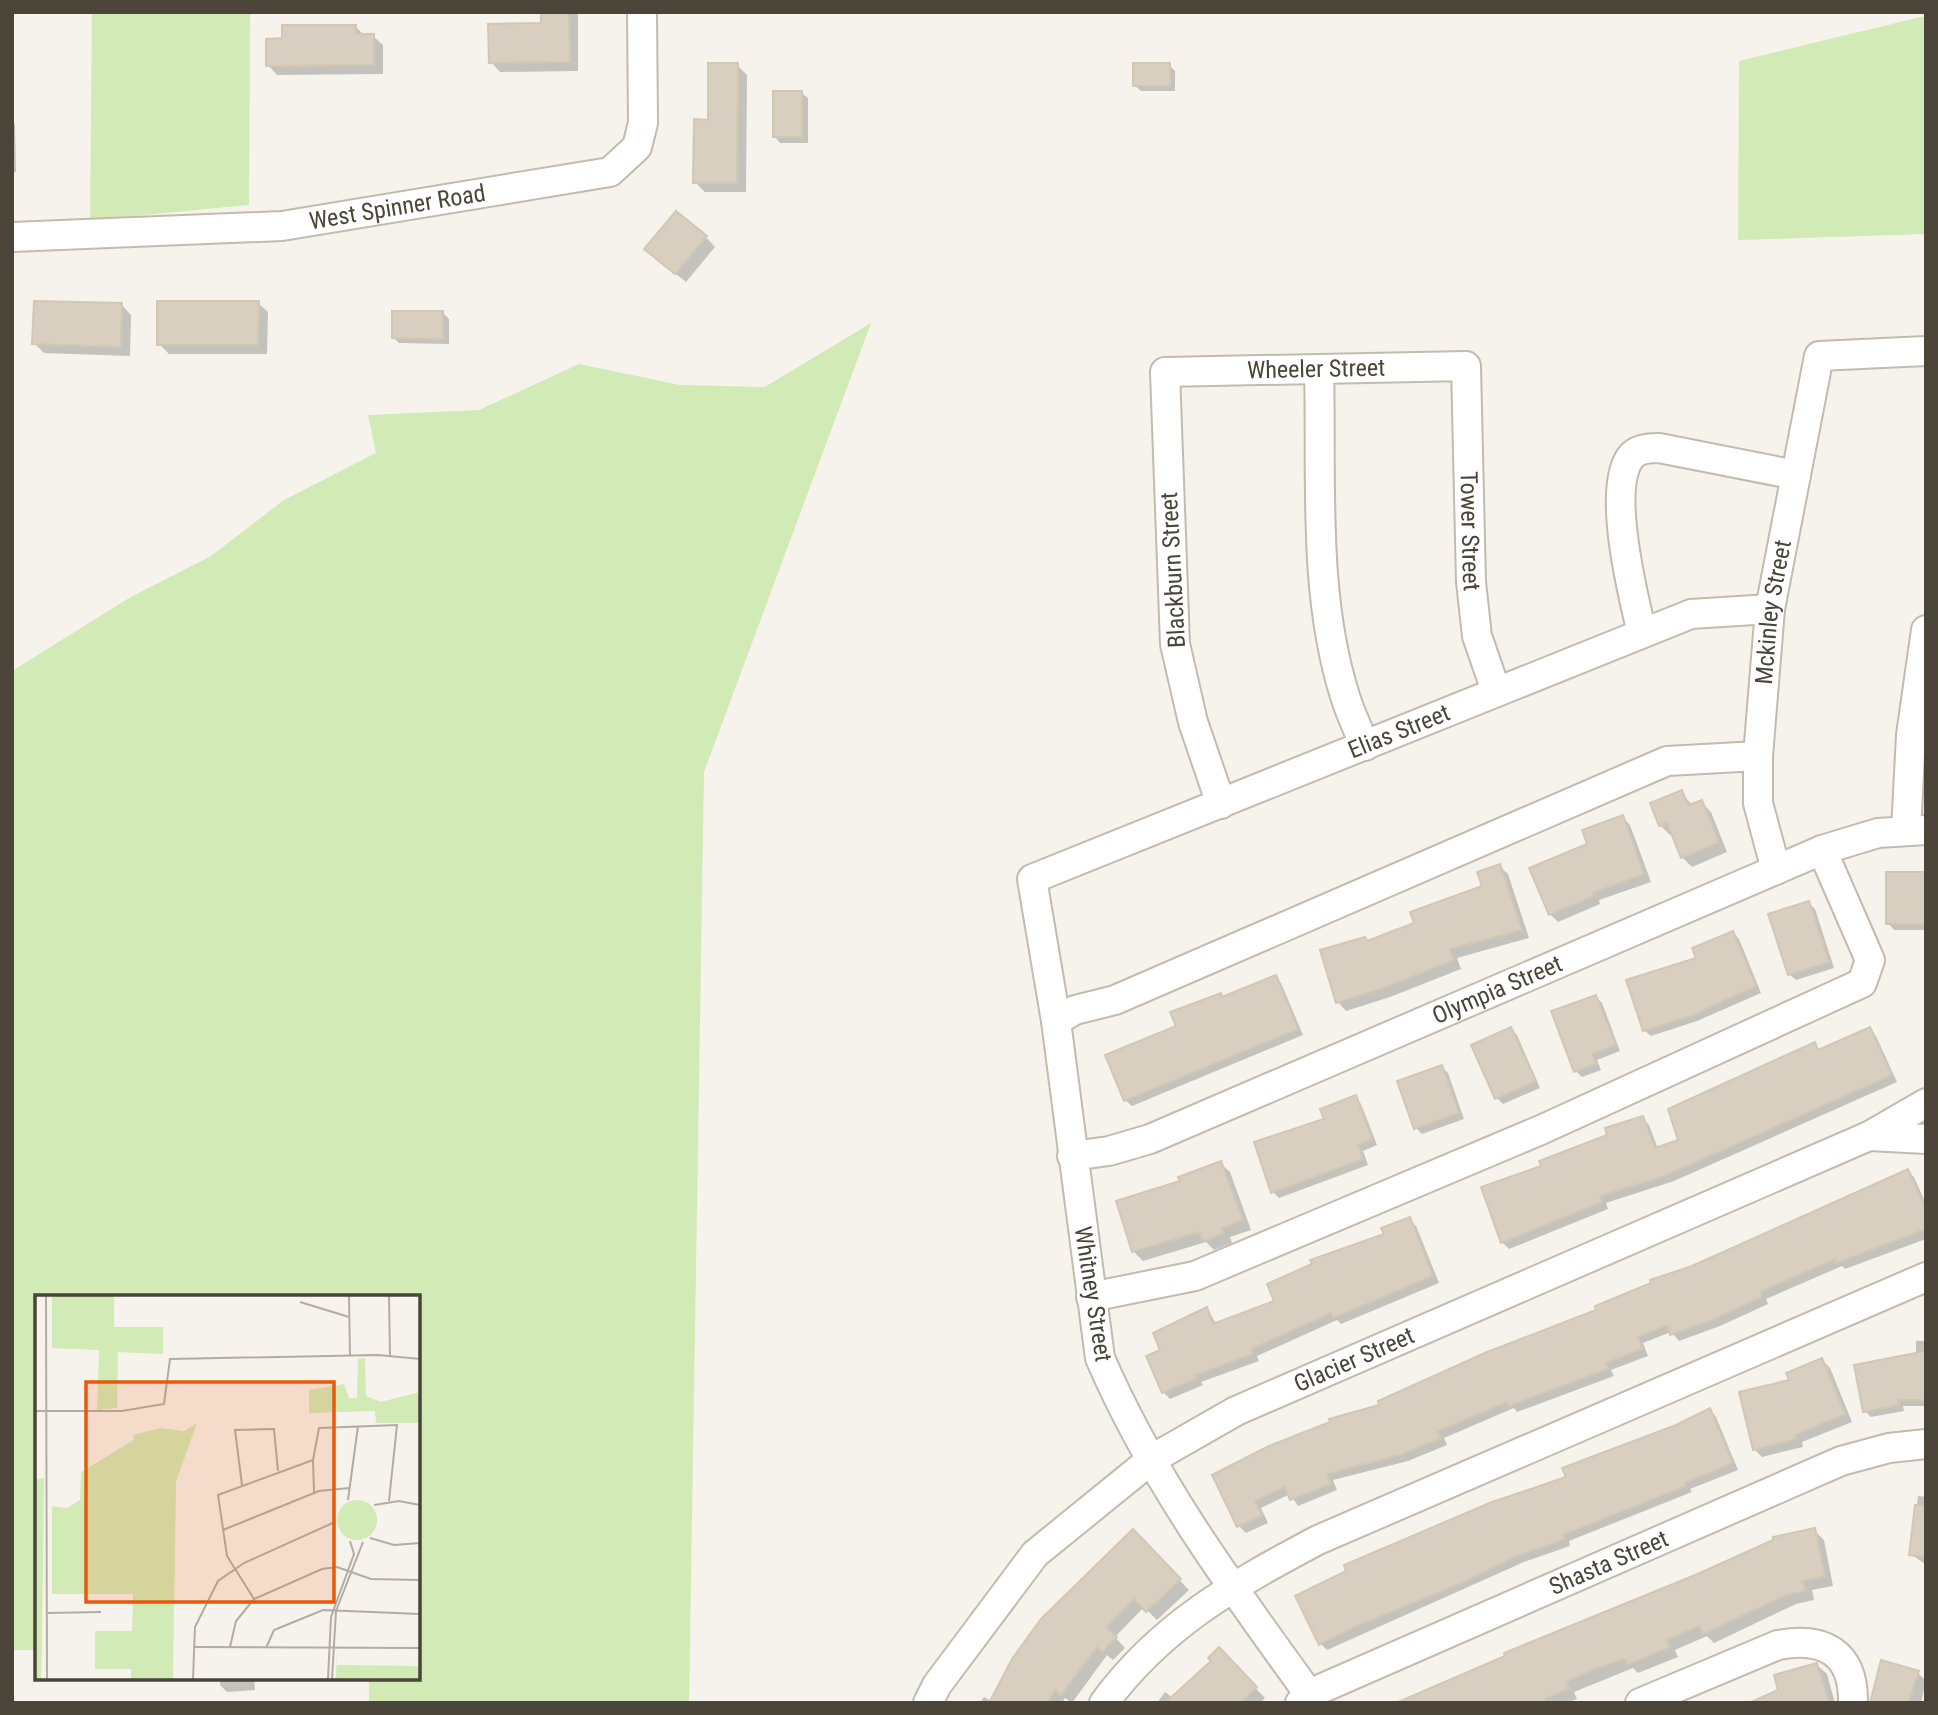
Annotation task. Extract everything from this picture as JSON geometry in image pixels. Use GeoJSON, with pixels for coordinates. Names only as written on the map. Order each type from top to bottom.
{"type":"FeatureCollection","features":[{"type":"Feature","properties":{"kind":"street","name":"West Spinner Road"},"geometry":{"type":"LineString","coordinates":[[12,237],[282,226],[610,172],[636,147],[643,123],[642,12]]}},
{"type":"Feature","properties":{"kind":"street","name":"Mckinley Street"},"geometry":{"type":"LineString","coordinates":[[1776,870],[1758,803],[1758,756],[1770,609],[1819,356],[1926,351]]}},
{"type":"Feature","properties":{"kind":"street","name":"Wheeler Street"},"geometry":{"type":"LineString","coordinates":[[1165,372],[1466,366]]}},
{"type":"Feature","properties":{"kind":"street","name":"Tower Street"},"geometry":{"type":"LineString","coordinates":[[1466,366],[1471,582],[1477,636],[1496,691]]}},
{"type":"Feature","properties":{"kind":"street"},"geometry":{"type":"LineString","coordinates":[[1319,369],[1324,580],[1333,647],[1345,696],[1365,746]]}},
{"type":"Feature","properties":{"kind":"street","name":"Blackburn Street"},"geometry":{"type":"LineString","coordinates":[[1165,372],[1175,644],[1193,722],[1221,804]]}},
{"type":"Feature","properties":{"kind":"street"},"geometry":{"type":"LineString","coordinates":[[1642,633],[1622,536],[1624,470],[1630,457],[1638,451],[1659,448],[1796,475]]}},
{"type":"Feature","properties":{"kind":"street","name":"Elias Street"},"geometry":{"type":"LineString","coordinates":[[1032,879],[1691,614],[1770,609]]}},
{"type":"Feature","properties":{"kind":"street"},"geometry":{"type":"LineString","coordinates":[[1916,830],[1911,735],[1926,630]]}},
{"type":"Feature","properties":{"kind":"street"},"geometry":{"type":"LineString","coordinates":[[1056,1021],[1075,1010],[1115,1000],[1667,761],[1758,756]]}},
{"type":"Feature","properties":{"kind":"street","name":"Olympia Street"},"geometry":{"type":"LineString","coordinates":[[1072,1156],[1109,1151],[1150,1139],[1822,850],[1878,833],[1916,830]]}},
{"type":"Feature","properties":{"kind":"street"},"geometry":{"type":"LineString","coordinates":[[1091,1297],[1195,1276],[1543,1129],[1862,983],[1870,960],[1822,850]]}},
{"type":"Feature","properties":{"kind":"street","name":"Whitney Street"},"geometry":{"type":"LineString","coordinates":[[1032,879],[1056,1021],[1100,1359],[1118,1401],[1152,1459],[1305,1699]]}},
{"type":"Feature","properties":{"kind":"street","name":"Glacier Street"},"geometry":{"type":"LineString","coordinates":[[928,1703],[937,1685],[1035,1554],[1152,1459],[1236,1411],[1869,1136],[1926,1103]]}},
{"type":"Feature","properties":{"kind":"street","name":"Glacier Street"},"geometry":{"type":"LineString","coordinates":[[1869,1136],[1926,1139]]}},
{"type":"Feature","properties":{"kind":"street"},"geometry":{"type":"LineString","coordinates":[[1104,1703],[1121,1678],[1191,1614],[1231,1586],[1330,1535],[1926,1277]]}},
{"type":"Feature","properties":{"kind":"street","name":"Shasta Street"},"geometry":{"type":"LineString","coordinates":[[1305,1699],[1841,1461],[1889,1448],[1926,1444]]}},
{"type":"Feature","properties":{"kind":"street"},"geometry":{"type":"LineString","coordinates":[[1640,1703],[1778,1644],[1797,1641],[1813,1642],[1831,1650],[1846,1664],[1851,1677],[1853,1703]]}},
{"type":"Feature","properties":{"kind":"green space"},"geometry":{"type":"Polygon","coordinates":[[[92,12],[250,12],[249,205],[90,220],[92,12]]]}},
{"type":"Feature","properties":{"kind":"green space"},"geometry":{"type":"Polygon","coordinates":[[[1926,17],[1926,234],[1738,240],[1739,61],[1926,17]]]}},
{"type":"Feature","properties":{"kind":"green space"},"geometry":{"type":"Polygon","coordinates":[[[871,323],[704,772],[689,1703],[369,1703],[369,1680],[420,1680],[420,1295],[35,1295],[35,1650],[12,1650],[12,671],[129,598],[211,556],[284,500],[376,453],[368,415],[479,410],[579,364],[680,385],[765,387],[871,323]]]}},
{"type":"Feature","properties":{"kind":"building"},"geometry":{"type":"Polygon","coordinates":[[[541,12],[569,12],[570,62],[489,63],[488,24],[541,23],[541,12]]]}},
{"type":"Feature","properties":{"kind":"building"},"geometry":{"type":"Polygon","coordinates":[[[282,25],[356,25],[356,34],[374,34],[374,65],[266,66],[266,39],[282,38],[282,25]]]}},
{"type":"Feature","properties":{"kind":"building"},"geometry":{"type":"Polygon","coordinates":[[[708,63],[738,63],[737,183],[693,183],[694,119],[708,120],[708,63]]]}},
{"type":"Feature","properties":{"kind":"building"},"geometry":{"type":"Polygon","coordinates":[[[1133,63],[1170,63],[1170,86],[1133,86],[1133,63]]]}},
{"type":"Feature","properties":{"kind":"building"},"geometry":{"type":"Polygon","coordinates":[[[773,91],[802,91],[802,137],[773,137],[773,91]]]}},
{"type":"Feature","properties":{"kind":"building"},"geometry":{"type":"Polygon","coordinates":[[[676,211],[707,236],[675,274],[644,249],[676,211]]]}},
{"type":"Feature","properties":{"kind":"building"},"geometry":{"type":"Polygon","coordinates":[[[34,301],[122,303],[121,347],[32,344],[34,301]]]}},
{"type":"Feature","properties":{"kind":"building"},"geometry":{"type":"Polygon","coordinates":[[[157,301],[259,301],[258,345],[157,345],[157,301]]]}},
{"type":"Feature","properties":{"kind":"building"},"geometry":{"type":"Polygon","coordinates":[[[392,311],[443,311],[443,339],[392,338],[392,311]]]}},
{"type":"Feature","properties":{"kind":"building"},"geometry":{"type":"Polygon","coordinates":[[[1682,790],[1688,805],[1702,800],[1719,843],[1681,858],[1667,823],[1659,826],[1650,803],[1682,790]]]}},
{"type":"Feature","properties":{"kind":"building"},"geometry":{"type":"Polygon","coordinates":[[[1623,815],[1644,874],[1592,893],[1594,896],[1549,915],[1529,868],[1587,844],[1582,830],[1623,815]]]}},
{"type":"Feature","properties":{"kind":"building"},"geometry":{"type":"Polygon","coordinates":[[[1500,864],[1522,930],[1450,949],[1454,960],[1381,989],[1336,1003],[1320,950],[1365,937],[1367,941],[1414,923],[1410,912],[1482,886],[1477,872],[1500,864]]]}},
{"type":"Feature","properties":{"kind":"building"},"geometry":{"type":"Polygon","coordinates":[[[1886,872],[1926,872],[1926,924],[1886,924],[1886,872]]]}},
{"type":"Feature","properties":{"kind":"building"},"geometry":{"type":"Polygon","coordinates":[[[1809,901],[1829,962],[1788,975],[1768,914],[1809,901]]]}},
{"type":"Feature","properties":{"kind":"building"},"geometry":{"type":"Polygon","coordinates":[[[1733,931],[1756,986],[1691,1016],[1643,1031],[1626,980],[1696,958],[1692,948],[1733,931]]]}},
{"type":"Feature","properties":{"kind":"building"},"geometry":{"type":"Polygon","coordinates":[[[1276,975],[1298,1029],[1124,1101],[1105,1055],[1176,1026],[1170,1012],[1221,993],[1222,997],[1276,975]]]}},
{"type":"Feature","properties":{"kind":"building"},"geometry":{"type":"Polygon","coordinates":[[[1596,995],[1616,1045],[1592,1054],[1596,1064],[1574,1072],[1551,1011],[1596,995]]]}},
{"type":"Feature","properties":{"kind":"building"},"geometry":{"type":"Polygon","coordinates":[[[1511,1027],[1536,1081],[1495,1099],[1471,1045],[1511,1027]]]}},
{"type":"Feature","properties":{"kind":"building"},"geometry":{"type":"Polygon","coordinates":[[[1870,1027],[1892,1075],[1667,1175],[1600,1196],[1602,1202],[1501,1243],[1481,1187],[1541,1166],[1539,1161],[1607,1135],[1605,1128],[1643,1116],[1655,1148],[1678,1140],[1668,1109],[1815,1042],[1818,1050],[1870,1027]]]}},
{"type":"Feature","properties":{"kind":"building"},"geometry":{"type":"Polygon","coordinates":[[[1442,1065],[1459,1113],[1414,1129],[1397,1081],[1442,1065]]]}},
{"type":"Feature","properties":{"kind":"building"},"geometry":{"type":"Polygon","coordinates":[[[1356,1095],[1372,1139],[1358,1145],[1363,1159],[1271,1193],[1254,1142],[1324,1119],[1320,1109],[1356,1095]]]}},
{"type":"Feature","properties":{"kind":"building"},"geometry":{"type":"Polygon","coordinates":[[[1221,1161],[1243,1220],[1222,1228],[1224,1233],[1203,1241],[1199,1232],[1132,1252],[1116,1201],[1180,1181],[1178,1177],[1221,1161]]]}},
{"type":"Feature","properties":{"kind":"building"},"geometry":{"type":"Polygon","coordinates":[[[1908,1169],[1926,1209],[1926,1229],[1836,1263],[1835,1259],[1760,1292],[1762,1297],[1712,1320],[1670,1335],[1667,1325],[1638,1337],[1642,1349],[1606,1363],[1608,1369],[1509,1406],[1507,1402],[1438,1431],[1441,1438],[1400,1455],[1327,1474],[1331,1484],[1290,1500],[1285,1487],[1255,1501],[1262,1515],[1237,1527],[1212,1475],[1269,1446],[1330,1422],[1329,1419],[1379,1405],[1378,1401],[1487,1352],[1596,1310],[1595,1306],[1651,1283],[1650,1280],[1692,1266],[1908,1169]]]}},
{"type":"Feature","properties":{"kind":"building"},"geometry":{"type":"Polygon","coordinates":[[[1410,1217],[1433,1276],[1333,1318],[1331,1313],[1251,1349],[1253,1354],[1195,1375],[1197,1378],[1162,1393],[1146,1356],[1160,1350],[1153,1333],[1207,1307],[1213,1324],[1274,1301],[1267,1284],[1312,1264],[1310,1260],[1384,1234],[1381,1228],[1410,1217]]]}},
{"type":"Feature","properties":{"kind":"building"},"geometry":{"type":"Polygon","coordinates":[[[1926,1351],[1926,1400],[1898,1400],[1899,1405],[1863,1412],[1854,1365],[1926,1351]]]}},
{"type":"Feature","properties":{"kind":"building"},"geometry":{"type":"Polygon","coordinates":[[[1822,1358],[1845,1414],[1795,1435],[1796,1439],[1753,1450],[1739,1392],[1789,1380],[1786,1373],[1822,1358]]]}},
{"type":"Feature","properties":{"kind":"building"},"geometry":{"type":"Polygon","coordinates":[[[1710,1408],[1733,1463],[1685,1483],[1686,1486],[1563,1535],[1565,1539],[1517,1556],[1319,1645],[1295,1596],[1346,1571],[1344,1565],[1492,1502],[1566,1477],[1562,1468],[1676,1425],[1710,1408]]]}},
{"type":"Feature","properties":{"kind":"building"},"geometry":{"type":"Polygon","coordinates":[[[1915,1505],[1926,1506],[1926,1557],[1909,1555],[1915,1505]]]}},
{"type":"Feature","properties":{"kind":"building"},"geometry":{"type":"Polygon","coordinates":[[[1815,1528],[1825,1576],[1803,1581],[1805,1591],[1786,1595],[1703,1634],[1699,1626],[1667,1640],[1670,1647],[1627,1665],[1625,1659],[1592,1670],[1566,1682],[1569,1689],[1545,1698],[1547,1703],[1396,1703],[1505,1656],[1504,1653],[1700,1573],[1773,1540],[1773,1537],[1815,1528]]]}},
{"type":"Feature","properties":{"kind":"building"},"geometry":{"type":"Polygon","coordinates":[[[1133,1529],[1181,1579],[1146,1612],[1134,1599],[1106,1627],[1117,1637],[1102,1652],[1097,1647],[1061,1695],[1055,1690],[1047,1703],[989,1703],[1012,1659],[1041,1619],[1133,1529]]]}},
{"type":"Feature","properties":{"kind":"building"},"geometry":{"type":"Polygon","coordinates":[[[1219,1647],[1257,1687],[1240,1703],[1165,1703],[1211,1661],[1208,1658],[1219,1647]]]}},
{"type":"Feature","properties":{"kind":"building"},"geometry":{"type":"Polygon","coordinates":[[[1881,1660],[1919,1671],[1908,1703],[1870,1703],[1881,1660]]]}},
{"type":"Feature","properties":{"kind":"building"},"geometry":{"type":"Polygon","coordinates":[[[1817,1663],[1829,1703],[1749,1703],[1778,1690],[1774,1675],[1817,1663]]]}}]}
